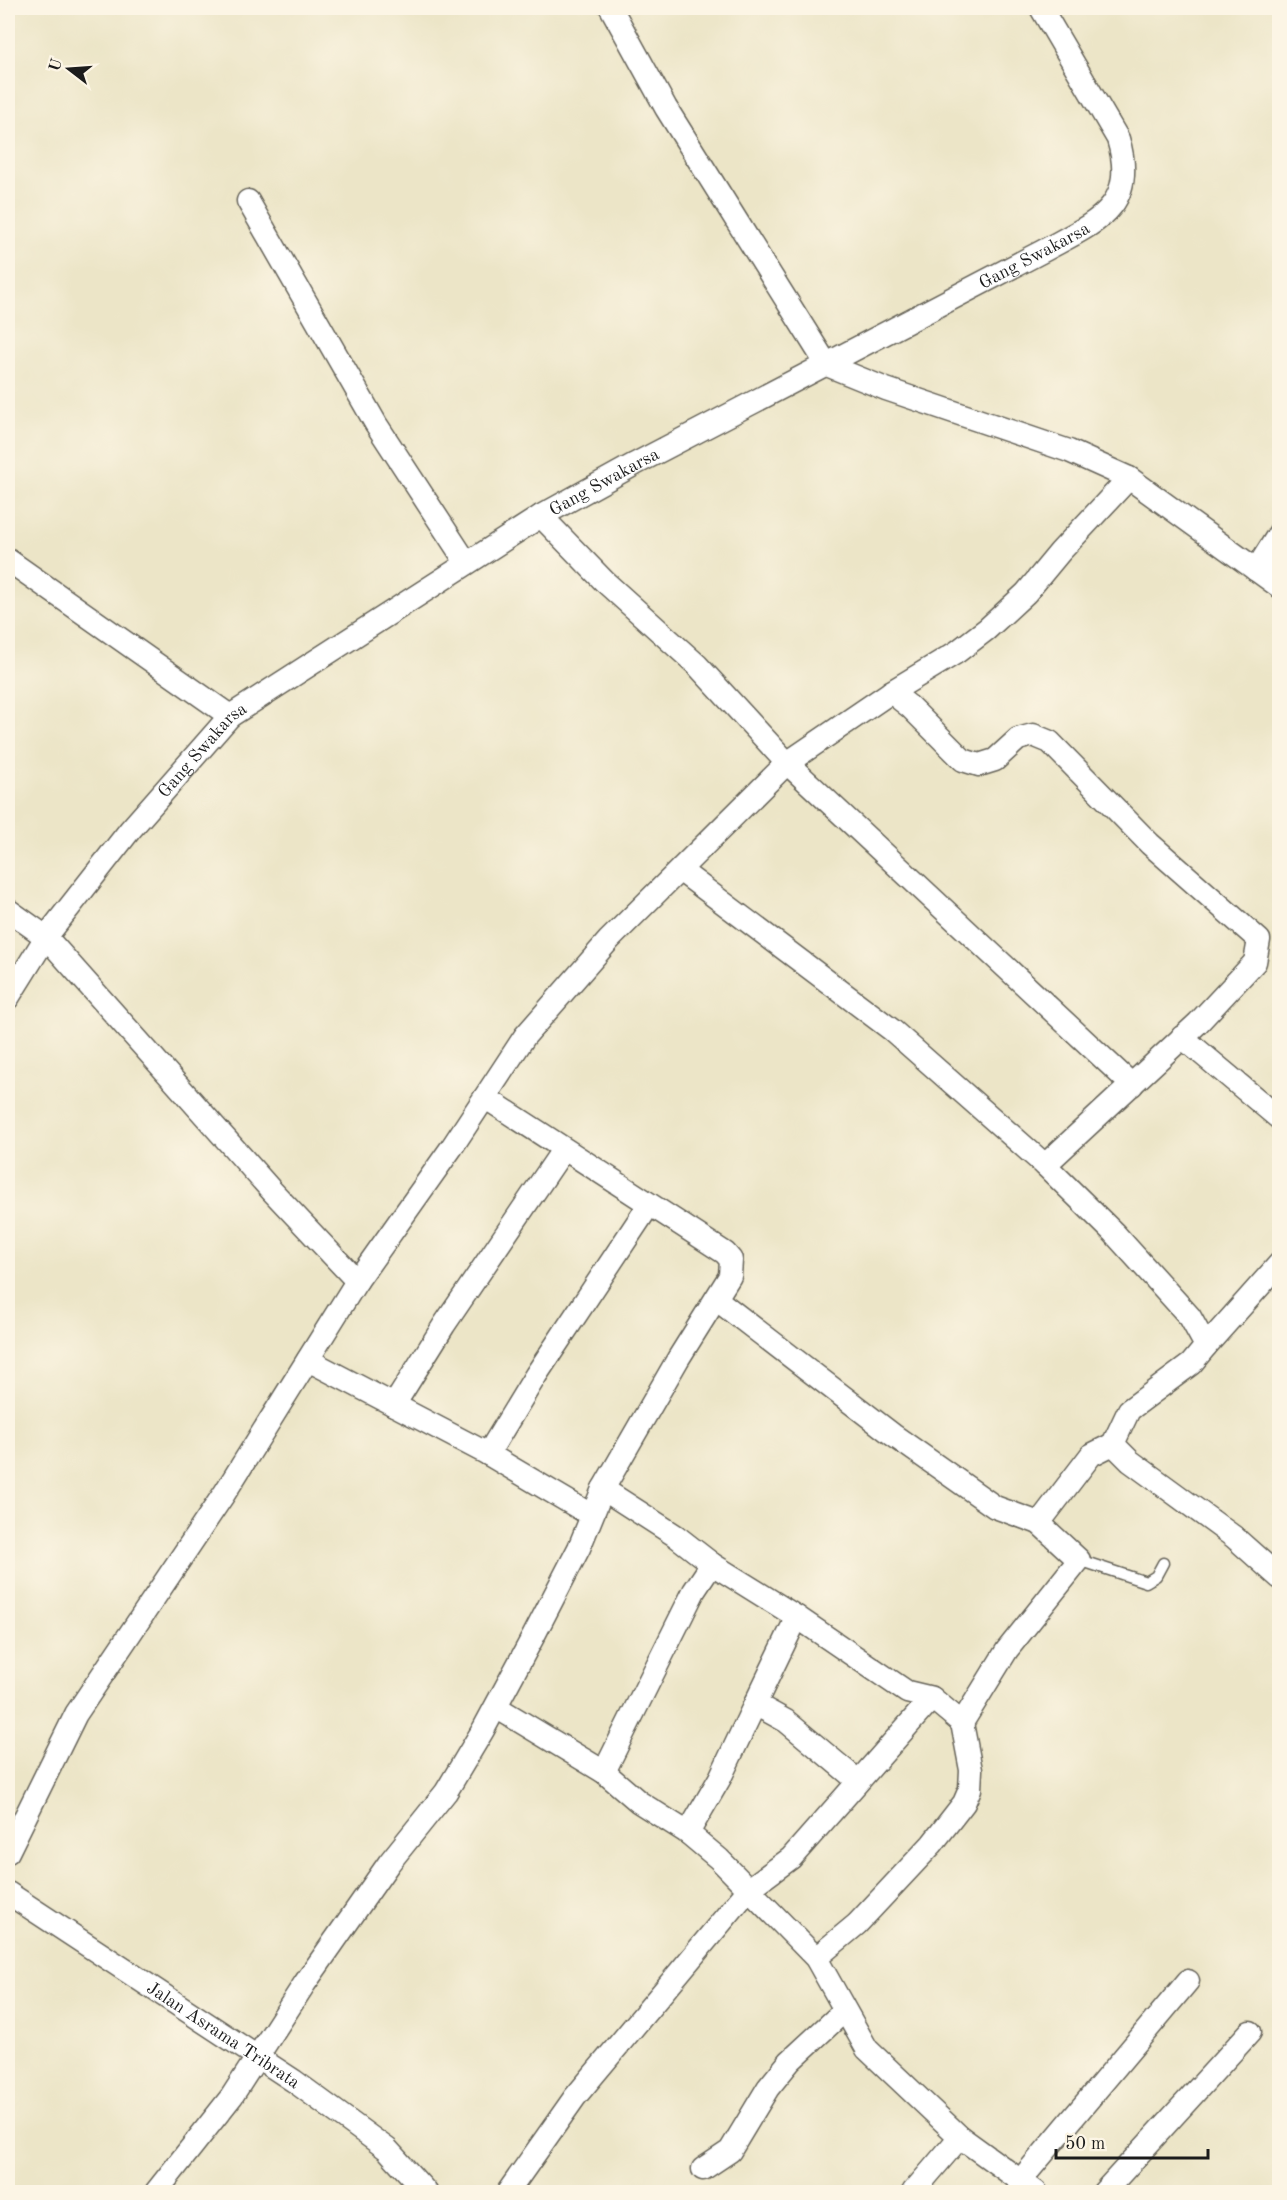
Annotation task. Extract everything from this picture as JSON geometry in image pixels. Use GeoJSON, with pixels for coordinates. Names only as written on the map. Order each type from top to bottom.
{"type":"FeatureCollection","features":[{"type":"Feature","properties":{"kind":"street"},"geometry":{"type":"LineString","coordinates":[[611,8],[666,108],[827,365],[886,389],[1069,451],[1129,478],[1280,587]]}},
{"type":"Feature","properties":{"kind":"street","name":"Gang Swakarsa"},"geometry":{"type":"LineString","coordinates":[[8,998],[46,937],[130,830],[230,716],[466,562],[541,516],[635,464],[1093,223],[1112,207],[1123,182],[1125,162],[1119,139],[1041,8]]}},
{"type":"Feature","properties":{"kind":"street"},"geometry":{"type":"LineString","coordinates":[[248,201],[376,424],[466,562]]}},
{"type":"Feature","properties":{"kind":"street"},"geometry":{"type":"LineString","coordinates":[[8,1852],[76,1714],[224,1494],[357,1281],[486,1098],[525,1036],[609,940],[788,763],[891,692],[957,652],[987,629],[1026,593],[1067,544],[1129,478]]}},
{"type":"Feature","properties":{"kind":"street"},"geometry":{"type":"LineString","coordinates":[[541,516],[604,581],[697,665],[788,763],[1132,1085]]}},
{"type":"Feature","properties":{"kind":"street"},"geometry":{"type":"LineString","coordinates":[[1256,570],[1280,532]]}},
{"type":"Feature","properties":{"kind":"street"},"geometry":{"type":"LineString","coordinates":[[8,560],[230,716]]}},
{"type":"Feature","properties":{"kind":"street"},"geometry":{"type":"LineString","coordinates":[[891,692],[910,707],[963,760],[979,765],[995,760],[1018,740],[1033,735],[1050,742],[1150,844],[1259,940],[1255,962],[1182,1037],[1045,1165]]}},
{"type":"Feature","properties":{"kind":"street"},"geometry":{"type":"LineString","coordinates":[[681,871],[892,1030],[1045,1165],[1114,1233],[1190,1317],[1206,1346]]}},
{"type":"Feature","properties":{"kind":"street"},"geometry":{"type":"LineString","coordinates":[[8,910],[46,937],[272,1191],[357,1281]]}},
{"type":"Feature","properties":{"kind":"street"},"geometry":{"type":"LineString","coordinates":[[1182,1037],[1280,1119]]}},
{"type":"Feature","properties":{"kind":"street"},"geometry":{"type":"LineString","coordinates":[[156,2193],[208,2129],[258,2057],[305,1983],[389,1863],[446,1792],[495,1707],[579,1548],[603,1489],[678,1359],[730,1276],[731,1260],[725,1253],[486,1098]]}},
{"type":"Feature","properties":{"kind":"street"},"geometry":{"type":"LineString","coordinates":[[394,1405],[444,1325],[563,1150]]}},
{"type":"Feature","properties":{"kind":"street"},"geometry":{"type":"LineString","coordinates":[[488,1454],[536,1375],[649,1205]]}},
{"type":"Feature","properties":{"kind":"street"},"geometry":{"type":"LineString","coordinates":[[1039,1523],[1091,1455],[1113,1444],[1129,1410],[1191,1364],[1280,1263]]}},
{"type":"Feature","properties":{"kind":"street"},"geometry":{"type":"LineString","coordinates":[[716,1299],[893,1435],[995,1507],[1039,1523],[1080,1560],[1007,1650],[962,1723]]}},
{"type":"Feature","properties":{"kind":"street"},"geometry":{"type":"LineString","coordinates":[[308,1360],[488,1454],[591,1515]]}},
{"type":"Feature","properties":{"kind":"street"},"geometry":{"type":"LineString","coordinates":[[1113,1444],[1130,1461],[1234,1537],[1280,1578]]}},
{"type":"Feature","properties":{"kind":"street"},"geometry":{"type":"LineString","coordinates":[[603,1489],[666,1529],[711,1564],[797,1617],[907,1692],[932,1698],[962,1723],[971,1770],[970,1789],[964,1803],[932,1844],[857,1924],[816,1958]]}},
{"type":"Feature","properties":{"kind":"street"},"geometry":{"type":"LineString","coordinates":[[604,1772],[678,1623],[711,1564]]}},
{"type":"Feature","properties":{"kind":"street"},"geometry":{"type":"LineString","coordinates":[[688,1833],[720,1778],[797,1617]]}},
{"type":"Feature","properties":{"kind":"street"},"geometry":{"type":"LineString","coordinates":[[508,2193],[575,2097],[750,1889],[791,1858],[932,1698]]}},
{"type":"Feature","properties":{"kind":"street"},"geometry":{"type":"LineString","coordinates":[[756,1704],[786,1721],[858,1781]]}},
{"type":"Feature","properties":{"kind":"street"},"geometry":{"type":"LineString","coordinates":[[495,1707],[604,1772],[639,1802],[688,1833],[750,1889],[816,1958],[867,2049],[960,2137],[1028,2187],[1188,1981]]}},
{"type":"Feature","properties":{"kind":"street","name":"Jalan Asrama Tribrata"},"geometry":{"type":"LineString","coordinates":[[8,1893],[151,1984],[387,2149],[426,2193]]}},
{"type":"Feature","properties":{"kind":"street"},"geometry":{"type":"LineString","coordinates":[[704,2169],[730,2151],[768,2088],[790,2061],[844,2011]]}},
{"type":"Feature","properties":{"kind":"street"},"geometry":{"type":"LineString","coordinates":[[1104,2193],[1250,2032]]}},
{"type":"Feature","properties":{"kind":"street"},"geometry":{"type":"LineString","coordinates":[[913,2193],[960,2137]]}},
{"type":"Feature","properties":{"kind":"lane"},"geometry":{"type":"LineString","coordinates":[[1080,1560],[1146,1582],[1156,1576],[1163,1563]]}}]}
